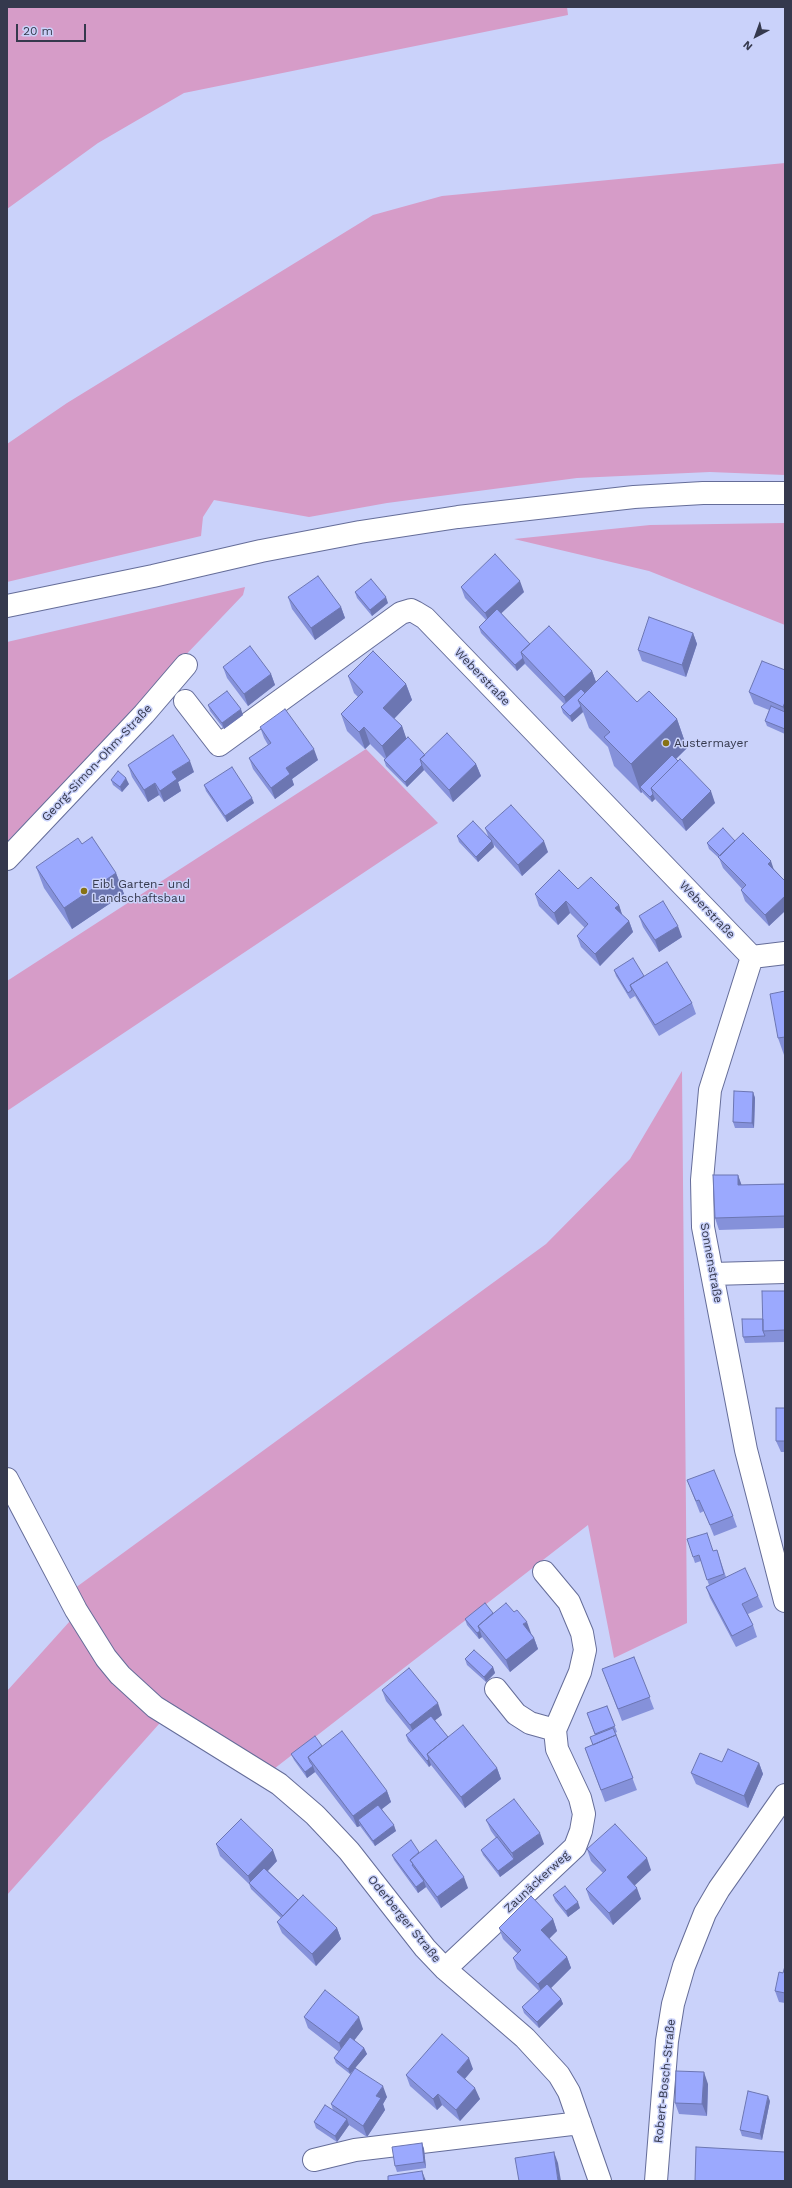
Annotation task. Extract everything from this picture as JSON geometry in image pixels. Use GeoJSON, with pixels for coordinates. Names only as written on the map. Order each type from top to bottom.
{"type":"FeatureCollection","features":[{"type":"Feature","properties":{"kind":"street"},"geometry":{"type":"LineString","coordinates":[[7,606],[153,576],[261,551],[360,532],[458,517],[634,497],[703,493],[785,494]]}},
{"type":"Feature","properties":{"kind":"street","name":"Weberstraße"},"geometry":{"type":"LineString","coordinates":[[185,701],[219,746],[401,613],[411,610],[425,618],[752,957]]}},
{"type":"Feature","properties":{"kind":"street","name":"Georg-Simon-Ohm-Straße"},"geometry":{"type":"LineString","coordinates":[[7,858],[144,714],[186,665]]}},
{"type":"Feature","properties":{"kind":"street"},"geometry":{"type":"LineString","coordinates":[[752,957],[785,953]]}},
{"type":"Feature","properties":{"kind":"street","name":"Sonnenstraße"},"geometry":{"type":"LineString","coordinates":[[752,957],[710,1090],[702,1180],[703,1227],[746,1450],[785,1602]]}},
{"type":"Feature","properties":{"kind":"street"},"geometry":{"type":"LineString","coordinates":[[712,1274],[785,1272]]}},
{"type":"Feature","properties":{"kind":"street","name":"Oderberger Straße"},"geometry":{"type":"LineString","coordinates":[[7,1479],[76,1610],[106,1658],[120,1675],[155,1707],[279,1784],[315,1815],[349,1851],[425,1948],[445,1969],[525,2038],[545,2058],[569,2092],[600,2181]]}},
{"type":"Feature","properties":{"kind":"street"},"geometry":{"type":"LineString","coordinates":[[496,1689],[516,1714],[530,1723],[555,1730],[580,1672],[585,1650],[578,1619],[569,1602],[544,1572]]}},
{"type":"Feature","properties":{"kind":"street","name":"Zaunäckerweg"},"geometry":{"type":"LineString","coordinates":[[445,1969],[575,1847],[581,1831],[584,1814],[580,1798],[557,1749],[555,1730]]}},
{"type":"Feature","properties":{"kind":"street","name":"Robert-Bosch-Straße"},"geometry":{"type":"LineString","coordinates":[[656,2181],[666,2041],[673,2004],[684,1966],[705,1912],[719,1889],[785,1795]]}},
{"type":"Feature","properties":{"kind":"street"},"geometry":{"type":"LineString","coordinates":[[314,2160],[355,2150],[580,2123]]}},
{"type":"Feature","properties":{"kind":"shaded area"},"geometry":{"type":"Polygon","coordinates":[[[7,7],[567,7],[568,15],[184,93],[98,143],[7,209],[7,7]]]}},
{"type":"Feature","properties":{"kind":"shaded area"},"geometry":{"type":"Polygon","coordinates":[[[785,163],[785,475],[710,472],[577,478],[387,503],[309,517],[214,500],[203,517],[201,536],[7,582],[7,444],[67,403],[373,215],[442,196],[785,163]]]}},
{"type":"Feature","properties":{"kind":"shaded area"},"geometry":{"type":"Polygon","coordinates":[[[785,523],[785,625],[649,571],[514,539],[650,525],[785,523]]]}},
{"type":"Feature","properties":{"kind":"shaded area"},"geometry":{"type":"Polygon","coordinates":[[[245,587],[243,595],[7,842],[7,642],[245,587]]]}},
{"type":"Feature","properties":{"kind":"shaded area"},"geometry":{"type":"Polygon","coordinates":[[[366,749],[438,823],[7,1111],[7,981],[366,749]]]}},
{"type":"Feature","properties":{"kind":"shaded area"},"geometry":{"type":"Polygon","coordinates":[[[682,1071],[687,1623],[614,1658],[588,1525],[270,1772],[132,1678],[71,1591],[546,1244],[630,1159],[682,1071]]]}},
{"type":"Feature","properties":{"kind":"shaded area"},"geometry":{"type":"Polygon","coordinates":[[[79,1611],[167,1715],[7,1895],[7,1691],[79,1611]]]}},
{"type":"Feature","properties":{"kind":"building"},"geometry":{"type":"Polygon","coordinates":[[[495,554],[520,581],[485,613],[461,587],[495,554]]]}},
{"type":"Feature","properties":{"kind":"building"},"geometry":{"type":"Polygon","coordinates":[[[318,576],[341,607],[311,628],[288,597],[318,576]]]}},
{"type":"Feature","properties":{"kind":"building"},"geometry":{"type":"Polygon","coordinates":[[[371,579],[386,597],[370,610],[355,592],[371,579]]]}},
{"type":"Feature","properties":{"kind":"building"},"geometry":{"type":"Polygon","coordinates":[[[497,609],[530,644],[521,652],[523,658],[515,665],[479,627],[497,609]]]}},
{"type":"Feature","properties":{"kind":"building"},"geometry":{"type":"Polygon","coordinates":[[[649,617],[693,633],[682,665],[638,650],[649,617]]]}},
{"type":"Feature","properties":{"kind":"building"},"geometry":{"type":"Polygon","coordinates":[[[549,626],[592,671],[564,697],[521,652],[549,626]]]}},
{"type":"Feature","properties":{"kind":"building"},"geometry":{"type":"Polygon","coordinates":[[[250,646],[271,674],[244,694],[223,667],[250,646]]]}},
{"type":"Feature","properties":{"kind":"building"},"geometry":{"type":"Polygon","coordinates":[[[373,651],[406,684],[383,708],[402,726],[382,746],[364,727],[359,732],[341,714],[363,692],[348,676],[373,651]]]}},
{"type":"Feature","properties":{"kind":"building"},"geometry":{"type":"Polygon","coordinates":[[[762,661],[785,670],[785,702],[783,707],[749,692],[762,661]]]}},
{"type":"Feature","properties":{"kind":"building"},"geometry":{"type":"Polygon","coordinates":[[[607,671],[637,702],[649,691],[677,719],[631,764],[604,737],[610,732],[578,700],[607,671]]]}},
{"type":"Feature","properties":{"kind":"building"},"geometry":{"type":"Polygon","coordinates":[[[581,689],[585,693],[578,700],[581,706],[570,716],[561,707],[581,689]]]}},
{"type":"Feature","properties":{"kind":"building"},"geometry":{"type":"Polygon","coordinates":[[[227,691],[241,709],[222,723],[208,705],[227,691]]]}},
{"type":"Feature","properties":{"kind":"building"},"geometry":{"type":"Polygon","coordinates":[[[771,706],[785,712],[785,729],[765,721],[771,706]]]}},
{"type":"Feature","properties":{"kind":"building"},"geometry":{"type":"Polygon","coordinates":[[[285,709],[314,749],[286,768],[290,774],[271,788],[249,758],[271,743],[260,727],[285,709]]]}},
{"type":"Feature","properties":{"kind":"building"},"geometry":{"type":"Polygon","coordinates":[[[447,733],[476,764],[449,790],[420,759],[447,733]]]}},
{"type":"Feature","properties":{"kind":"building"},"geometry":{"type":"Polygon","coordinates":[[[173,735],[190,761],[172,772],[177,779],[160,791],[155,783],[144,790],[128,765],[173,735]]]}},
{"type":"Feature","properties":{"kind":"building"},"geometry":{"type":"Polygon","coordinates":[[[408,737],[425,755],[420,759],[422,765],[405,782],[384,760],[408,737]]]}},
{"type":"Feature","properties":{"kind":"building"},"geometry":{"type":"Polygon","coordinates":[[[672,755],[678,761],[651,788],[653,794],[650,797],[640,787],[672,755]]]}},
{"type":"Feature","properties":{"kind":"building"},"geometry":{"type":"Polygon","coordinates":[[[680,759],[711,791],[682,820],[651,788],[680,759]]]}},
{"type":"Feature","properties":{"kind":"building"},"geometry":{"type":"Polygon","coordinates":[[[232,767],[252,798],[225,816],[204,785],[232,767]]]}},
{"type":"Feature","properties":{"kind":"building"},"geometry":{"type":"Polygon","coordinates":[[[118,771],[126,778],[120,787],[111,780],[118,771]]]}},
{"type":"Feature","properties":{"kind":"building"},"geometry":{"type":"Polygon","coordinates":[[[511,805],[544,841],[518,865],[485,828],[511,805]]]}},
{"type":"Feature","properties":{"kind":"building"},"geometry":{"type":"Polygon","coordinates":[[[473,821],[492,841],[476,857],[457,836],[473,821]]]}},
{"type":"Feature","properties":{"kind":"building"},"geometry":{"type":"Polygon","coordinates":[[[723,828],[735,841],[720,856],[707,843],[723,828]]]}},
{"type":"Feature","properties":{"kind":"building"},"geometry":{"type":"Polygon","coordinates":[[[743,833],[771,861],[768,864],[785,881],[785,896],[765,915],[741,890],[746,885],[718,857],[743,833]]]}},
{"type":"Feature","properties":{"kind":"building"},"geometry":{"type":"Polygon","coordinates":[[[92,837],[116,873],[64,908],[36,867],[78,838],[82,844],[92,837]]]}},
{"type":"Feature","properties":{"kind":"building"},"geometry":{"type":"Polygon","coordinates":[[[559,870],[578,889],[591,877],[619,905],[615,908],[629,921],[595,954],[577,936],[588,924],[566,901],[554,913],[535,894],[559,870]]]}},
{"type":"Feature","properties":{"kind":"building"},"geometry":{"type":"Polygon","coordinates":[[[663,901],[678,926],[655,940],[639,916],[663,901]]]}},
{"type":"Feature","properties":{"kind":"building"},"geometry":{"type":"Polygon","coordinates":[[[633,958],[644,976],[630,985],[632,990],[628,993],[614,970],[633,958]]]}},
{"type":"Feature","properties":{"kind":"building"},"geometry":{"type":"Polygon","coordinates":[[[667,962],[692,1003],[655,1025],[630,985],[667,962]]]}},
{"type":"Feature","properties":{"kind":"building"},"geometry":{"type":"Polygon","coordinates":[[[785,991],[785,1037],[778,1038],[770,994],[785,991]]]}},
{"type":"Feature","properties":{"kind":"building"},"geometry":{"type":"Polygon","coordinates":[[[734,1091],[753,1092],[752,1123],[733,1122],[734,1091]]]}},
{"type":"Feature","properties":{"kind":"building"},"geometry":{"type":"Polygon","coordinates":[[[713,1175],[738,1175],[738,1185],[785,1184],[785,1216],[715,1218],[713,1175]]]}},
{"type":"Feature","properties":{"kind":"building"},"geometry":{"type":"Polygon","coordinates":[[[762,1291],[785,1291],[785,1330],[763,1331],[762,1291]]]}},
{"type":"Feature","properties":{"kind":"building"},"geometry":{"type":"Polygon","coordinates":[[[742,1319],[763,1319],[763,1331],[765,1336],[743,1337],[742,1319]]]}},
{"type":"Feature","properties":{"kind":"building"},"geometry":{"type":"Polygon","coordinates":[[[776,1408],[785,1408],[785,1441],[776,1441],[776,1408]]]}},
{"type":"Feature","properties":{"kind":"building"},"geometry":{"type":"Polygon","coordinates":[[[714,1470],[733,1516],[710,1525],[699,1500],[696,1501],[687,1480],[714,1470]]]}},
{"type":"Feature","properties":{"kind":"building"},"geometry":{"type":"Polygon","coordinates":[[[707,1533],[713,1551],[717,1550],[724,1574],[707,1580],[699,1555],[693,1557],[687,1539],[707,1533]]]}},
{"type":"Feature","properties":{"kind":"building"},"geometry":{"type":"Polygon","coordinates":[[[745,1568],[758,1596],[742,1604],[753,1625],[732,1636],[706,1587],[745,1568]]]}},
{"type":"Feature","properties":{"kind":"building"},"geometry":{"type":"Polygon","coordinates":[[[485,1603],[493,1613],[478,1626],[480,1631],[477,1633],[465,1619],[485,1603]]]}},
{"type":"Feature","properties":{"kind":"building"},"geometry":{"type":"Polygon","coordinates":[[[506,1603],[514,1612],[517,1610],[527,1622],[523,1624],[534,1638],[506,1660],[478,1626],[506,1603]]]}},
{"type":"Feature","properties":{"kind":"building"},"geometry":{"type":"Polygon","coordinates":[[[474,1650],[493,1667],[484,1677],[465,1659],[474,1650]]]}},
{"type":"Feature","properties":{"kind":"building"},"geometry":{"type":"Polygon","coordinates":[[[634,1657],[650,1697],[618,1709],[602,1669],[634,1657]]]}},
{"type":"Feature","properties":{"kind":"building"},"geometry":{"type":"Polygon","coordinates":[[[409,1668],[438,1703],[410,1725],[382,1690],[409,1668]]]}},
{"type":"Feature","properties":{"kind":"building"},"geometry":{"type":"Polygon","coordinates":[[[607,1706],[615,1726],[595,1734],[587,1713],[607,1706]]]}},
{"type":"Feature","properties":{"kind":"building"},"geometry":{"type":"Polygon","coordinates":[[[431,1716],[448,1737],[427,1754],[429,1759],[427,1761],[406,1735],[431,1716]]]}},
{"type":"Feature","properties":{"kind":"building"},"geometry":{"type":"Polygon","coordinates":[[[463,1725],[497,1768],[461,1797],[427,1754],[463,1725]]]}},
{"type":"Feature","properties":{"kind":"building"},"geometry":{"type":"Polygon","coordinates":[[[613,1728],[616,1735],[593,1745],[590,1737],[613,1728]]]}},
{"type":"Feature","properties":{"kind":"building"},"geometry":{"type":"Polygon","coordinates":[[[342,1731],[387,1791],[353,1816],[308,1757],[342,1731]]]}},
{"type":"Feature","properties":{"kind":"building"},"geometry":{"type":"Polygon","coordinates":[[[616,1735],[633,1778],[601,1790],[585,1748],[616,1735]]]}},
{"type":"Feature","properties":{"kind":"building"},"geometry":{"type":"Polygon","coordinates":[[[315,1736],[322,1746],[308,1757],[313,1766],[305,1772],[291,1754],[315,1736]]]}},
{"type":"Feature","properties":{"kind":"building"},"geometry":{"type":"Polygon","coordinates":[[[728,1749],[759,1763],[744,1796],[691,1773],[700,1753],[722,1762],[728,1749]]]}},
{"type":"Feature","properties":{"kind":"building"},"geometry":{"type":"Polygon","coordinates":[[[514,1799],[540,1833],[512,1853],[486,1820],[514,1799]]]}},
{"type":"Feature","properties":{"kind":"building"},"geometry":{"type":"Polygon","coordinates":[[[378,1805],[394,1825],[373,1841],[358,1820],[378,1805]]]}},
{"type":"Feature","properties":{"kind":"building"},"geometry":{"type":"Polygon","coordinates":[[[241,1819],[273,1850],[248,1876],[216,1844],[241,1819]]]}},
{"type":"Feature","properties":{"kind":"building"},"geometry":{"type":"Polygon","coordinates":[[[615,1824],[647,1858],[627,1877],[637,1888],[609,1913],[586,1889],[606,1870],[587,1849],[615,1824]]]}},
{"type":"Feature","properties":{"kind":"building"},"geometry":{"type":"Polygon","coordinates":[[[497,1837],[514,1859],[498,1871],[481,1850],[497,1837]]]}},
{"type":"Feature","properties":{"kind":"building"},"geometry":{"type":"Polygon","coordinates":[[[411,1840],[419,1852],[410,1860],[424,1881],[416,1887],[392,1855],[411,1840]]]}},
{"type":"Feature","properties":{"kind":"building"},"geometry":{"type":"Polygon","coordinates":[[[436,1840],[464,1877],[437,1897],[410,1860],[436,1840]]]}},
{"type":"Feature","properties":{"kind":"building"},"geometry":{"type":"Polygon","coordinates":[[[264,1868],[298,1900],[283,1916],[249,1883],[264,1868]]]}},
{"type":"Feature","properties":{"kind":"building"},"geometry":{"type":"Polygon","coordinates":[[[565,1886],[578,1902],[566,1911],[553,1895],[565,1886]]]}},
{"type":"Feature","properties":{"kind":"building"},"geometry":{"type":"Polygon","coordinates":[[[303,1895],[337,1928],[312,1954],[277,1922],[303,1895]]]}},
{"type":"Feature","properties":{"kind":"building"},"geometry":{"type":"Polygon","coordinates":[[[531,1896],[553,1919],[541,1930],[567,1957],[538,1984],[513,1958],[521,1950],[499,1928],[531,1896]]]}},
{"type":"Feature","properties":{"kind":"building"},"geometry":{"type":"Polygon","coordinates":[[[785,1966],[785,1993],[775,1991],[779,1972],[783,1973],[785,1966]]]}},
{"type":"Feature","properties":{"kind":"building"},"geometry":{"type":"Polygon","coordinates":[[[547,1984],[561,1999],[537,2022],[522,2007],[547,1984]]]}},
{"type":"Feature","properties":{"kind":"building"},"geometry":{"type":"Polygon","coordinates":[[[325,1990],[359,2017],[339,2043],[304,2017],[325,1990]]]}},
{"type":"Feature","properties":{"kind":"building"},"geometry":{"type":"Polygon","coordinates":[[[442,2034],[469,2058],[457,2072],[475,2088],[456,2110],[438,2094],[433,2099],[406,2075],[442,2034]]]}},
{"type":"Feature","properties":{"kind":"building"},"geometry":{"type":"Polygon","coordinates":[[[350,2037],[364,2048],[348,2069],[334,2058],[350,2037]]]}},
{"type":"Feature","properties":{"kind":"building"},"geometry":{"type":"Polygon","coordinates":[[[355,2068],[383,2086],[376,2096],[381,2098],[363,2126],[331,2104],[355,2068]]]}},
{"type":"Feature","properties":{"kind":"building"},"geometry":{"type":"Polygon","coordinates":[[[676,2071],[704,2072],[702,2104],[675,2103],[676,2071]]]}},
{"type":"Feature","properties":{"kind":"building"},"geometry":{"type":"Polygon","coordinates":[[[748,2091],[768,2096],[760,2134],[740,2130],[748,2091]]]}},
{"type":"Feature","properties":{"kind":"building"},"geometry":{"type":"Polygon","coordinates":[[[325,2105],[347,2119],[335,2136],[314,2122],[325,2105]]]}},
{"type":"Feature","properties":{"kind":"building"},"geometry":{"type":"Polygon","coordinates":[[[422,2143],[424,2162],[395,2166],[392,2147],[422,2143]]]}},
{"type":"Feature","properties":{"kind":"building"},"geometry":{"type":"Polygon","coordinates":[[[696,2147],[785,2152],[785,2181],[695,2181],[696,2147]]]}},
{"type":"Feature","properties":{"kind":"building"},"geometry":{"type":"Polygon","coordinates":[[[554,2152],[558,2181],[519,2181],[515,2158],[554,2152]]]}},
{"type":"Feature","properties":{"kind":"building"},"geometry":{"type":"Polygon","coordinates":[[[422,2171],[424,2181],[388,2181],[388,2176],[422,2171]]]}},
{"type":"Feature","properties":{"kind":"place","name":"Austermayer"},"geometry":{"type":"Point","coordinates":[666,743]}},
{"type":"Feature","properties":{"kind":"place","name":"Eibl Garten- und Landschaftsbau"},"geometry":{"type":"Point","coordinates":[84,891]}}]}
